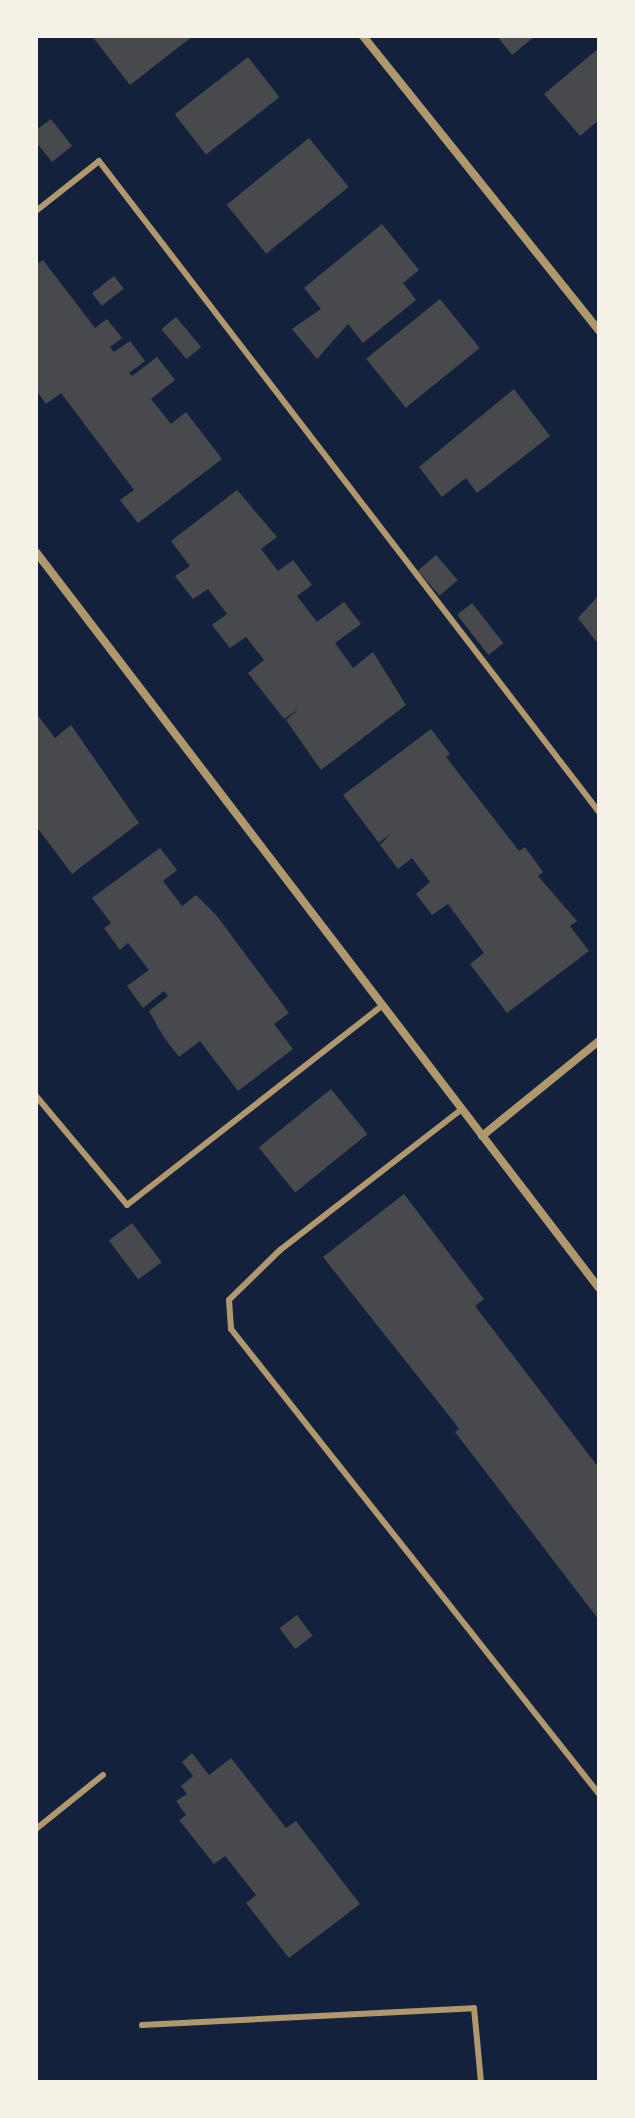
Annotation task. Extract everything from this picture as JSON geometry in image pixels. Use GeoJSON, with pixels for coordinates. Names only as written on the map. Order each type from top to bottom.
{"type":"FeatureCollection","features":[{"type":"Feature","properties":{"kind":"street"},"geometry":{"type":"LineString","coordinates":[[363,36],[599,331]]}},
{"type":"Feature","properties":{"kind":"street"},"geometry":{"type":"LineString","coordinates":[[36,552],[599,1288]]}},
{"type":"Feature","properties":{"kind":"street"},"geometry":{"type":"LineString","coordinates":[[482,1136],[599,1041]]}},
{"type":"Feature","properties":{"kind":"lane"},"geometry":{"type":"LineString","coordinates":[[36,211],[99,161],[599,812]]}},
{"type":"Feature","properties":{"kind":"lane"},"geometry":{"type":"LineString","coordinates":[[36,1096],[127,1205],[383,1005]]}},
{"type":"Feature","properties":{"kind":"lane"},"geometry":{"type":"LineString","coordinates":[[462,1109],[280,1250],[229,1300],[231,1329],[599,1794]]}},
{"type":"Feature","properties":{"kind":"lane"},"geometry":{"type":"LineString","coordinates":[[36,1829],[103,1775]]}},
{"type":"Feature","properties":{"kind":"lane"},"geometry":{"type":"LineString","coordinates":[[142,2025],[474,2008],[481,2082]]}},
{"type":"Feature","properties":{"kind":"building"},"geometry":{"type":"Polygon","coordinates":[[[92,36],[193,36],[130,85],[92,36]]]}},
{"type":"Feature","properties":{"kind":"building"},"geometry":{"type":"Polygon","coordinates":[[[497,36],[535,36],[512,55],[497,36]]]}},
{"type":"Feature","properties":{"kind":"building"},"geometry":{"type":"Polygon","coordinates":[[[599,48],[599,120],[580,136],[544,94],[599,48]]]}},
{"type":"Feature","properties":{"kind":"building"},"geometry":{"type":"Polygon","coordinates":[[[248,57],[279,97],[206,154],[175,114],[248,57]]]}},
{"type":"Feature","properties":{"kind":"building"},"geometry":{"type":"Polygon","coordinates":[[[51,119],[72,146],[52,162],[36,142],[36,130],[51,119]]]}},
{"type":"Feature","properties":{"kind":"building"},"geometry":{"type":"Polygon","coordinates":[[[309,138],[349,187],[266,254],[227,205],[309,138]]]}},
{"type":"Feature","properties":{"kind":"building"},"geometry":{"type":"Polygon","coordinates":[[[382,224],[419,270],[403,283],[416,300],[363,343],[348,324],[317,359],[292,329],[321,309],[304,288],[382,224]]]}},
{"type":"Feature","properties":{"kind":"building"},"geometry":{"type":"Polygon","coordinates":[[[43,260],[95,328],[107,319],[122,338],[110,347],[114,352],[130,341],[145,361],[129,373],[132,376],[157,357],[175,380],[151,399],[171,424],[186,412],[222,459],[138,523],[120,500],[134,490],[61,393],[46,404],[36,390],[36,265],[43,260]]]}},
{"type":"Feature","properties":{"kind":"building"},"geometry":{"type":"Polygon","coordinates":[[[114,276],[124,289],[102,306],[92,293],[114,276]]]}},
{"type":"Feature","properties":{"kind":"building"},"geometry":{"type":"Polygon","coordinates":[[[440,299],[480,348],[406,408],[366,359],[440,299]]]}},
{"type":"Feature","properties":{"kind":"building"},"geometry":{"type":"Polygon","coordinates":[[[176,317],[201,347],[187,359],[161,329],[176,317]]]}},
{"type":"Feature","properties":{"kind":"building"},"geometry":{"type":"Polygon","coordinates":[[[514,389],[550,436],[477,493],[466,478],[442,497],[419,467],[514,389]]]}},
{"type":"Feature","properties":{"kind":"building"},"geometry":{"type":"Polygon","coordinates":[[[237,490],[277,537],[261,549],[278,571],[293,560],[312,585],[297,596],[317,622],[344,602],[361,624],[335,643],[353,668],[373,652],[406,705],[321,770],[286,720],[299,709],[284,719],[248,673],[264,660],[246,637],[230,648],[212,625],[227,614],[208,589],[193,599],[175,576],[190,566],[171,541],[237,490]]]}},
{"type":"Feature","properties":{"kind":"building"},"geometry":{"type":"Polygon","coordinates":[[[436,555],[458,580],[440,596],[418,571],[436,555]]]}},
{"type":"Feature","properties":{"kind":"building"},"geometry":{"type":"Polygon","coordinates":[[[599,595],[599,645],[578,618],[599,595]]]}},
{"type":"Feature","properties":{"kind":"building"},"geometry":{"type":"Polygon","coordinates":[[[472,603],[503,643],[488,655],[457,615],[472,603]]]}},
{"type":"Feature","properties":{"kind":"building"},"geometry":{"type":"Polygon","coordinates":[[[36,713],[55,738],[71,725],[139,823],[72,874],[36,826],[36,713]]]}},
{"type":"Feature","properties":{"kind":"building"},"geometry":{"type":"Polygon","coordinates":[[[431,729],[450,754],[446,757],[519,851],[525,847],[543,872],[538,876],[577,921],[570,926],[589,951],[507,1013],[470,964],[484,953],[448,904],[432,915],[416,894],[430,882],[412,858],[398,869],[380,845],[392,832],[379,843],[343,795],[431,729]]]}},
{"type":"Feature","properties":{"kind":"building"},"geometry":{"type":"Polygon","coordinates":[[[160,848],[177,870],[163,881],[182,906],[196,895],[217,916],[289,1013],[274,1024],[293,1049],[238,1091],[200,1041],[179,1057],[163,1036],[149,1011],[168,996],[164,991],[143,1008],[127,986],[149,970],[128,943],[120,950],[104,928],[111,923],[92,898],[160,848]]]}},
{"type":"Feature","properties":{"kind":"building"},"geometry":{"type":"Polygon","coordinates":[[[331,1089],[368,1134],[295,1193],[259,1148],[331,1089]]]}},
{"type":"Feature","properties":{"kind":"building"},"geometry":{"type":"Polygon","coordinates":[[[404,1194],[484,1299],[475,1306],[599,1468],[599,1620],[455,1432],[459,1429],[454,1422],[323,1257],[404,1194]]]}},
{"type":"Feature","properties":{"kind":"building"},"geometry":{"type":"Polygon","coordinates":[[[132,1223],[161,1262],[138,1280],[109,1240],[132,1223]]]}},
{"type":"Feature","properties":{"kind":"building"},"geometry":{"type":"Polygon","coordinates":[[[297,1615],[313,1636],[295,1649],[279,1628],[297,1615]]]}},
{"type":"Feature","properties":{"kind":"building"},"geometry":{"type":"Polygon","coordinates":[[[192,1753],[209,1775],[231,1758],[286,1828],[296,1821],[360,1904],[289,1958],[246,1903],[256,1895],[225,1856],[214,1864],[179,1820],[186,1815],[176,1801],[187,1794],[181,1786],[193,1776],[182,1762],[192,1753]]]}}]}
